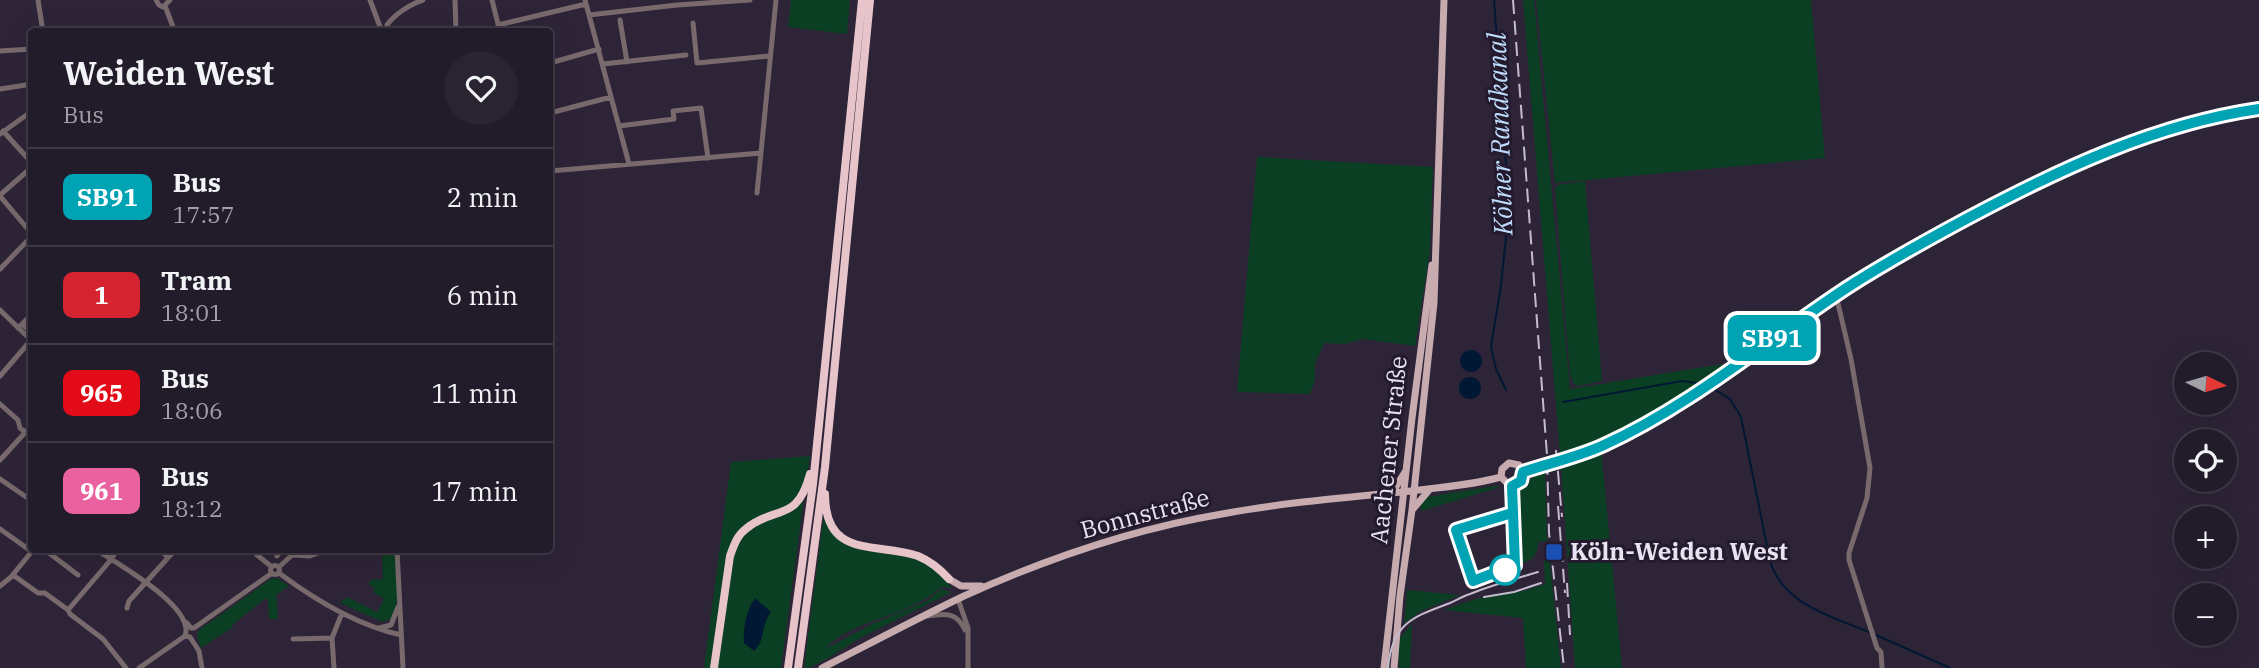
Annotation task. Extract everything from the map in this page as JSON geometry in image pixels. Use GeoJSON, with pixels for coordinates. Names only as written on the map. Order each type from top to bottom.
{"type":"FeatureCollection","features":[{"type":"Feature","properties":{"kind":"highway"},"geometry":{"type":"LineString","coordinates":[[788,668],[802,574],[862,0]]}},
{"type":"Feature","properties":{"kind":"highway"},"geometry":{"type":"LineString","coordinates":[[798,668],[825,467],[870,0]]}},
{"type":"Feature","properties":{"kind":"highway"},"geometry":{"type":"LineString","coordinates":[[714,668],[730,556],[736,540],[745,529],[785,512],[796,503],[806,487],[815,454]]}},
{"type":"Feature","properties":{"kind":"highway"},"geometry":{"type":"LineString","coordinates":[[825,467],[826,512],[838,534],[855,545],[922,558],[949,579]]}},
{"type":"Feature","properties":{"kind":"main road","name":"Aachener Straße"},"geometry":{"type":"LineString","coordinates":[[1394,668],[1434,303],[1444,0]]}},
{"type":"Feature","properties":{"kind":"main road"},"geometry":{"type":"LineString","coordinates":[[1523,472],[1560,462],[1601,446],[1662,414],[1836,295],[1919,244],[2000,201],[2145,137],[2210,117],[2259,109]]}},
{"type":"Feature","properties":{"kind":"main road","name":"Aachener Straße"},"geometry":{"type":"LineString","coordinates":[[1384,668],[1436,237]]}},
{"type":"Feature","properties":{"kind":"main road"},"geometry":{"type":"LineString","coordinates":[[1509,463],[1519,465],[1523,472],[1522,480],[1516,485],[1509,485],[1501,477],[1502,469],[1509,463]]}},
{"type":"Feature","properties":{"kind":"main road"},"geometry":{"type":"LineString","coordinates":[[1402,509],[1392,493],[1406,472]]}},
{"type":"Feature","properties":{"kind":"main road","name":"Bonnstraße"},"geometry":{"type":"LineString","coordinates":[[822,668],[988,586],[1058,558],[1168,525],[1259,507],[1431,489],[1501,477]]}},
{"type":"Feature","properties":{"kind":"main road"},"geometry":{"type":"LineString","coordinates":[[1412,510],[1431,489]]}},
{"type":"Feature","properties":{"kind":"main road"},"geometry":{"type":"LineString","coordinates":[[949,579],[961,586],[988,586]]}},
{"type":"Feature","properties":{"kind":"main road"},"geometry":{"type":"LineString","coordinates":[[947,605],[954,591],[949,579]]}},
{"type":"Feature","properties":{"kind":"street"},"geometry":{"type":"LineString","coordinates":[[38,0],[42,28]]}},
{"type":"Feature","properties":{"kind":"street"},"geometry":{"type":"LineString","coordinates":[[156,0],[159,5],[165,6]]}},
{"type":"Feature","properties":{"kind":"street"},"geometry":{"type":"LineString","coordinates":[[165,6],[170,0]]}},
{"type":"Feature","properties":{"kind":"street"},"geometry":{"type":"LineString","coordinates":[[370,0],[380,28]]}},
{"type":"Feature","properties":{"kind":"street"},"geometry":{"type":"LineString","coordinates":[[388,28],[390,20],[423,0]]}},
{"type":"Feature","properties":{"kind":"street"},"geometry":{"type":"LineString","coordinates":[[455,0],[456,28]]}},
{"type":"Feature","properties":{"kind":"street"},"geometry":{"type":"LineString","coordinates":[[492,0],[499,28],[585,2],[629,164]]}},
{"type":"Feature","properties":{"kind":"street"},"geometry":{"type":"LineString","coordinates":[[589,15],[675,4],[750,0]]}},
{"type":"Feature","properties":{"kind":"street"},"geometry":{"type":"LineString","coordinates":[[757,193],[776,0]]}},
{"type":"Feature","properties":{"kind":"street"},"geometry":{"type":"LineString","coordinates":[[165,6],[173,28]]}},
{"type":"Feature","properties":{"kind":"street"},"geometry":{"type":"LineString","coordinates":[[620,20],[627,62]]}},
{"type":"Feature","properties":{"kind":"street"},"geometry":{"type":"LineString","coordinates":[[693,23],[697,63],[770,56]]}},
{"type":"Feature","properties":{"kind":"street"},"geometry":{"type":"LineString","coordinates":[[0,51],[28,49]]}},
{"type":"Feature","properties":{"kind":"street"},"geometry":{"type":"LineString","coordinates":[[553,62],[599,49]]}},
{"type":"Feature","properties":{"kind":"street"},"geometry":{"type":"LineString","coordinates":[[603,64],[686,55]]}},
{"type":"Feature","properties":{"kind":"street"},"geometry":{"type":"LineString","coordinates":[[0,89],[28,85]]}},
{"type":"Feature","properties":{"kind":"street"},"geometry":{"type":"LineString","coordinates":[[553,112],[611,96]]}},
{"type":"Feature","properties":{"kind":"street"},"geometry":{"type":"LineString","coordinates":[[619,126],[674,119],[673,111],[701,108],[708,158]]}},
{"type":"Feature","properties":{"kind":"street"},"geometry":{"type":"LineString","coordinates":[[28,114],[2,133],[28,161]]}},
{"type":"Feature","properties":{"kind":"street"},"geometry":{"type":"LineString","coordinates":[[553,171],[761,153]]}},
{"type":"Feature","properties":{"kind":"street"},"geometry":{"type":"LineString","coordinates":[[28,169],[0,195],[28,230]]}},
{"type":"Feature","properties":{"kind":"street"},"geometry":{"type":"LineString","coordinates":[[0,269],[28,239]]}},
{"type":"Feature","properties":{"kind":"street"},"geometry":{"type":"LineString","coordinates":[[1836,295],[1851,359],[1870,468],[1867,498],[1849,552],[1874,641],[1881,652],[1882,668]]}},
{"type":"Feature","properties":{"kind":"street"},"geometry":{"type":"LineString","coordinates":[[0,310],[28,330]]}},
{"type":"Feature","properties":{"kind":"street"},"geometry":{"type":"LineString","coordinates":[[20,326],[28,318]]}},
{"type":"Feature","properties":{"kind":"street"},"geometry":{"type":"LineString","coordinates":[[20,326],[28,337]]}},
{"type":"Feature","properties":{"kind":"street"},"geometry":{"type":"LineString","coordinates":[[0,376],[28,344]]}},
{"type":"Feature","properties":{"kind":"street"},"geometry":{"type":"LineString","coordinates":[[0,404],[18,420],[20,428],[28,430]]}},
{"type":"Feature","properties":{"kind":"street"},"geometry":{"type":"LineString","coordinates":[[0,460],[28,431]]}},
{"type":"Feature","properties":{"kind":"street"},"geometry":{"type":"LineString","coordinates":[[0,479],[28,498]]}},
{"type":"Feature","properties":{"kind":"street"},"geometry":{"type":"LineString","coordinates":[[0,529],[28,547]]}},
{"type":"Feature","properties":{"kind":"street"},"geometry":{"type":"LineString","coordinates":[[0,586],[13,575],[30,553]]}},
{"type":"Feature","properties":{"kind":"street"},"geometry":{"type":"LineString","coordinates":[[49,553],[78,575]]}},
{"type":"Feature","properties":{"kind":"street"},"geometry":{"type":"LineString","coordinates":[[102,553],[164,595],[185,622],[194,628],[275,570],[289,556]]}},
{"type":"Feature","properties":{"kind":"street"},"geometry":{"type":"LineString","coordinates":[[68,610],[115,553]]}},
{"type":"Feature","properties":{"kind":"street"},"geometry":{"type":"LineString","coordinates":[[163,553],[168,557]]}},
{"type":"Feature","properties":{"kind":"street"},"geometry":{"type":"LineString","coordinates":[[127,608],[129,601],[172,553]]}},
{"type":"Feature","properties":{"kind":"street"},"geometry":{"type":"LineString","coordinates":[[255,553],[306,592],[342,613],[401,635]]}},
{"type":"Feature","properties":{"kind":"street"},"geometry":{"type":"LineString","coordinates":[[277,556],[280,553]]}},
{"type":"Feature","properties":{"kind":"street"},"geometry":{"type":"LineString","coordinates":[[286,553],[289,556],[310,556],[318,553]]}},
{"type":"Feature","properties":{"kind":"street"},"geometry":{"type":"LineString","coordinates":[[397,553],[403,668]]}},
{"type":"Feature","properties":{"kind":"street"},"geometry":{"type":"LineString","coordinates":[[0,575],[6,579]]}},
{"type":"Feature","properties":{"kind":"street"},"geometry":{"type":"LineString","coordinates":[[13,575],[68,610],[103,639],[126,668]]}},
{"type":"Feature","properties":{"kind":"street"},"geometry":{"type":"LineString","coordinates":[[958,599],[967,622],[968,668]]}},
{"type":"Feature","properties":{"kind":"street"},"geometry":{"type":"LineString","coordinates":[[377,628],[385,628],[393,623],[400,604]]}},
{"type":"Feature","properties":{"kind":"street"},"geometry":{"type":"LineString","coordinates":[[334,668],[332,638],[342,613]]}},
{"type":"Feature","properties":{"kind":"street"},"geometry":{"type":"LineString","coordinates":[[921,618],[946,613],[956,617],[964,627],[968,643]]}},
{"type":"Feature","properties":{"kind":"street"},"geometry":{"type":"LineString","coordinates":[[139,668],[182,638],[187,629],[185,622]]}},
{"type":"Feature","properties":{"kind":"street"},"geometry":{"type":"LineString","coordinates":[[182,638],[190,637],[195,643],[202,668]]}},
{"type":"Feature","properties":{"kind":"street"},"geometry":{"type":"LineString","coordinates":[[293,639],[332,638]]}},
{"type":"Feature","properties":{"kind":"green space"},"geometry":{"type":"Polygon","coordinates":[[[791,0],[850,0],[847,34],[788,27],[791,0]]]}},
{"type":"Feature","properties":{"kind":"green space"},"geometry":{"type":"Polygon","coordinates":[[[1523,0],[1534,0],[1570,389],[1722,364],[1724,366],[1667,405],[1624,430],[1581,449],[1560,454],[1523,0]]]}},
{"type":"Feature","properties":{"kind":"green space"},"geometry":{"type":"Polygon","coordinates":[[[1536,0],[1811,0],[1825,158],[1555,183],[1536,0]]]}},
{"type":"Feature","properties":{"kind":"green space"},"geometry":{"type":"Polygon","coordinates":[[[1257,157],[1433,167],[1430,251],[1415,346],[1362,339],[1345,344],[1324,343],[1315,364],[1315,380],[1310,394],[1237,392],[1257,157]]]}},
{"type":"Feature","properties":{"kind":"green space"},"geometry":{"type":"Polygon","coordinates":[[[1585,181],[1602,381],[1578,386],[1570,375],[1555,189],[1558,185],[1585,181]]]}},
{"type":"Feature","properties":{"kind":"green space"},"geometry":{"type":"Polygon","coordinates":[[[1601,449],[1622,668],[1575,668],[1561,465],[1601,449]]]}},
{"type":"Feature","properties":{"kind":"green space"},"geometry":{"type":"Polygon","coordinates":[[[810,456],[806,483],[793,503],[736,534],[711,668],[704,668],[731,462],[810,456]]]}},
{"type":"Feature","properties":{"kind":"green space"},"geometry":{"type":"Polygon","coordinates":[[[1545,470],[1547,541],[1538,542],[1534,556],[1522,563],[1518,496],[1532,475],[1545,470]]]}},
{"type":"Feature","properties":{"kind":"green space"},"geometry":{"type":"Polygon","coordinates":[[[1500,487],[1421,511],[1421,503],[1427,497],[1500,487]]]}},
{"type":"Feature","properties":{"kind":"green space"},"geometry":{"type":"Polygon","coordinates":[[[804,498],[781,668],[717,668],[731,560],[741,537],[755,525],[786,514],[804,498]]]}},
{"type":"Feature","properties":{"kind":"green space"},"geometry":{"type":"Polygon","coordinates":[[[824,513],[837,536],[915,558],[942,576],[952,588],[941,587],[914,605],[851,630],[825,649],[872,624],[927,601],[941,589],[952,592],[858,639],[809,668],[804,668],[824,513]]]}},
{"type":"Feature","properties":{"kind":"green space"},"geometry":{"type":"Polygon","coordinates":[[[382,553],[395,553],[397,597],[391,622],[388,619],[383,622],[340,603],[347,597],[377,612],[384,599],[373,592],[375,588],[368,584],[371,580],[383,579],[382,553]]]}},
{"type":"Feature","properties":{"kind":"green space"},"geometry":{"type":"Polygon","coordinates":[[[1549,554],[1561,668],[1526,668],[1523,618],[1444,610],[1475,599],[1523,591],[1545,584],[1544,561],[1549,554]]]}},
{"type":"Feature","properties":{"kind":"green space"},"geometry":{"type":"Polygon","coordinates":[[[272,578],[277,578],[289,586],[276,595],[278,619],[269,619],[266,598],[232,625],[233,627],[201,648],[197,636],[199,630],[272,578]]]}},
{"type":"Feature","properties":{"kind":"green space"},"geometry":{"type":"Polygon","coordinates":[[[1407,590],[1460,595],[1419,612],[1404,624],[1407,590]]]}},
{"type":"Feature","properties":{"kind":"green space"},"geometry":{"type":"Polygon","coordinates":[[[1412,624],[1410,668],[1399,668],[1399,639],[1412,624]]]}},
{"type":"Feature","properties":{"kind":"water"},"geometry":{"type":"Polygon","coordinates":[[[1471,350],[1479,353],[1482,361],[1479,369],[1471,372],[1463,369],[1460,361],[1463,353],[1471,350]]]}},
{"type":"Feature","properties":{"kind":"water"},"geometry":{"type":"Polygon","coordinates":[[[1470,377],[1478,380],[1481,388],[1478,396],[1470,399],[1462,396],[1459,388],[1462,380],[1470,377]]]}},
{"type":"Feature","properties":{"kind":"water"},"geometry":{"type":"Polygon","coordinates":[[[755,598],[771,612],[754,651],[744,643],[744,637],[747,614],[755,598]]]}},
{"type":"Feature","properties":{"kind":"waterway","name":"Kölner Randkanal"},"geometry":{"type":"LineString","coordinates":[[1494,0],[1507,179],[1507,228],[1491,347],[1496,369],[1506,390]]}},
{"type":"Feature","properties":{"kind":"waterway","name":"Kölner Randkanal"},"geometry":{"type":"LineString","coordinates":[[1563,402],[1682,381],[1704,384]]}},
{"type":"Feature","properties":{"kind":"waterway","name":"Kölner Randkanal"},"geometry":{"type":"LineString","coordinates":[[1709,386],[1730,399],[1741,417],[1770,561],[1777,576],[1786,589],[1811,608],[1871,633]]}},
{"type":"Feature","properties":{"kind":"waterway","name":"Kölner Randkanal"},"geometry":{"type":"LineString","coordinates":[[1876,635],[1950,668]]}},
{"type":"Feature","properties":{"kind":"tram line"},"geometry":{"type":"LineString","coordinates":[[1388,668],[1394,641],[1400,631],[1415,618],[1478,591],[1538,572]]}},
{"type":"Feature","properties":{"kind":"tram line"},"geometry":{"type":"LineString","coordinates":[[1484,597],[1514,592],[1541,583]]}},
{"type":"Feature","properties":{"kind":"railway"},"geometry":{"type":"LineString","coordinates":[[1513,0],[1547,455],[1549,533],[1564,668]]}},
{"type":"Feature","properties":{"kind":"railway"},"geometry":{"type":"LineString","coordinates":[[1556,450],[1562,517]]}},
{"type":"Feature","properties":{"kind":"railway"},"geometry":{"type":"LineString","coordinates":[[1558,506],[1565,593]]}},
{"type":"Feature","properties":{"kind":"railway"},"geometry":{"type":"LineString","coordinates":[[1567,583],[1570,635]]}},
{"type":"Feature","properties":{"kind":"bus line","name":"SB91"},"geometry":{"type":"LineString","coordinates":[[1512,513],[1456,530],[1473,581],[1515,565],[1512,486],[1521,481],[1523,472],[1560,462],[1634,430],[1682,402],[1785,329],[1877,269],[2000,201],[2145,137],[2210,117],[2259,109]]}},
{"type":"Feature","properties":{"kind":"place","name":"Köln-Weiden West"},"geometry":{"type":"Point","coordinates":[1554,552]}}]}
